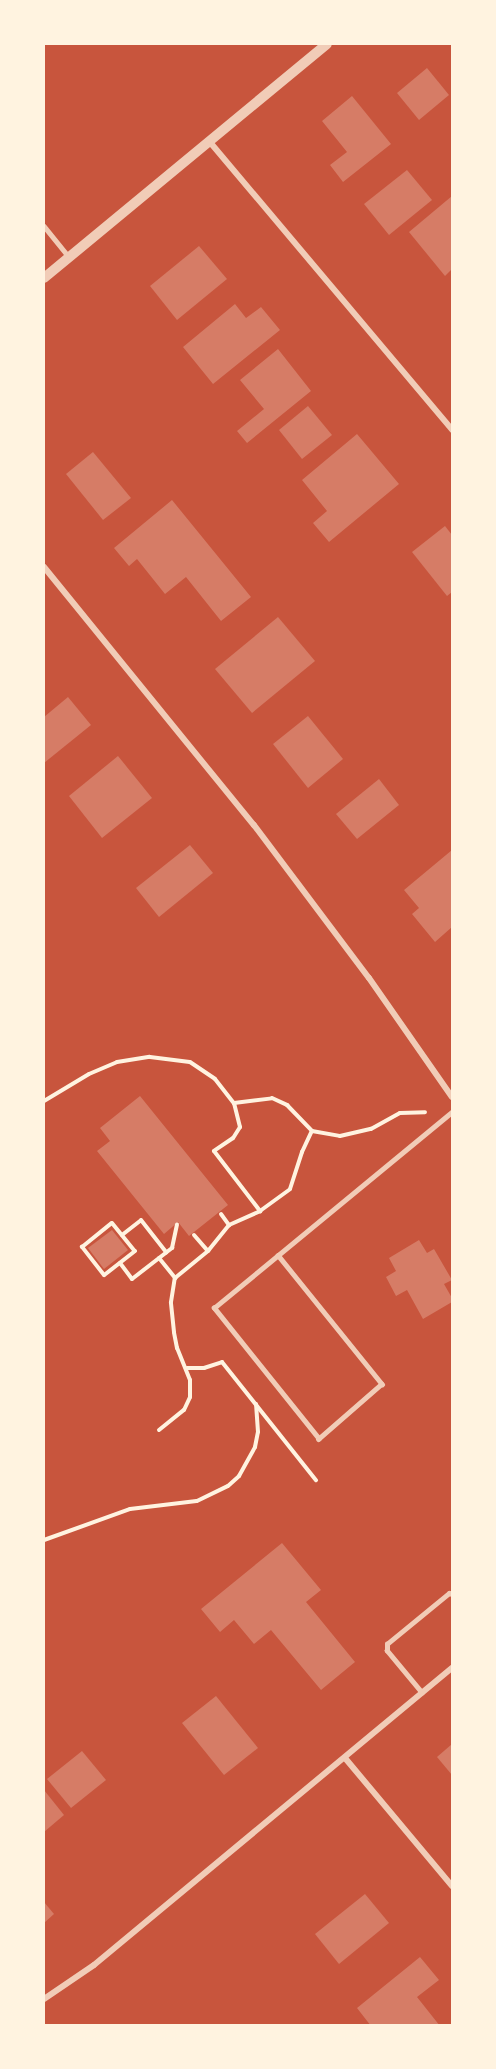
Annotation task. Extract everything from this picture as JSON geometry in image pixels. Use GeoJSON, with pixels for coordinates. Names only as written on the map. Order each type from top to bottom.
{"type":"FeatureCollection","features":[{"type":"Feature","properties":{"kind":"street"},"geometry":{"type":"LineString","coordinates":[[44,278],[327,44]]}},
{"type":"Feature","properties":{"kind":"street"},"geometry":{"type":"LineString","coordinates":[[209,141],[453,430]]}},
{"type":"Feature","properties":{"kind":"street"},"geometry":{"type":"LineString","coordinates":[[44,567],[254,825],[369,978],[453,1096]]}},
{"type":"Feature","properties":{"kind":"street"},"geometry":{"type":"LineString","coordinates":[[44,1999],[94,1965],[453,1668]]}},
{"type":"Feature","properties":{"kind":"street"},"geometry":{"type":"LineString","coordinates":[[345,1758],[453,1886]]}},
{"type":"Feature","properties":{"kind":"lane"},"geometry":{"type":"LineString","coordinates":[[44,226],[69,257]]}},
{"type":"Feature","properties":{"kind":"lane"},"geometry":{"type":"LineString","coordinates":[[278,1255],[382,1384],[319,1439],[214,1308],[278,1255],[453,1112]]}},
{"type":"Feature","properties":{"kind":"lane"},"geometry":{"type":"LineString","coordinates":[[422,1694],[387,1651],[387,1644],[449,1593],[453,1594]]}},
{"type":"Feature","properties":{"kind":"path"},"geometry":{"type":"LineString","coordinates":[[44,1101],[104,1067],[130,1059],[150,1057],[178,1059],[196,1065],[215,1079],[234,1103],[240,1126],[232,1138],[214,1151],[260,1211]]}},
{"type":"Feature","properties":{"kind":"path"},"geometry":{"type":"LineString","coordinates":[[234,1103],[264,1098],[279,1101],[312,1131],[328,1135],[350,1135],[383,1124],[400,1113],[415,1111]]}},
{"type":"Feature","properties":{"kind":"path"},"geometry":{"type":"LineString","coordinates":[[159,1430],[188,1405],[191,1390],[187,1368],[181,1359],[174,1332],[171,1302],[175,1278],[208,1251],[230,1225],[260,1211],[290,1189],[302,1152],[312,1131]]}},
{"type":"Feature","properties":{"kind":"path"},"geometry":{"type":"LineString","coordinates":[[221,1214],[230,1225]]}},
{"type":"Feature","properties":{"kind":"path"},"geometry":{"type":"LineString","coordinates":[[122,1234],[141,1220],[166,1252]]}},
{"type":"Feature","properties":{"kind":"path"},"geometry":{"type":"LineString","coordinates":[[112,1222],[122,1234],[135,1251],[104,1275],[82,1247],[112,1222]]}},
{"type":"Feature","properties":{"kind":"path"},"geometry":{"type":"LineString","coordinates":[[120,1263],[132,1279],[172,1248],[177,1225]]}},
{"type":"Feature","properties":{"kind":"path"},"geometry":{"type":"LineString","coordinates":[[194,1235],[208,1251]]}},
{"type":"Feature","properties":{"kind":"path"},"geometry":{"type":"LineString","coordinates":[[159,1258],[175,1278]]}},
{"type":"Feature","properties":{"kind":"path"},"geometry":{"type":"LineString","coordinates":[[187,1368],[204,1368],[222,1362],[316,1480]]}},
{"type":"Feature","properties":{"kind":"path"},"geometry":{"type":"LineString","coordinates":[[44,1540],[130,1509],[197,1501],[228,1486],[238,1476],[255,1447],[258,1432],[256,1404]]}},
{"type":"Feature","properties":{"kind":"building"},"geometry":{"type":"Polygon","coordinates":[[[427,68],[449,95],[419,120],[397,93],[427,68]]]}},
{"type":"Feature","properties":{"kind":"building"},"geometry":{"type":"Polygon","coordinates":[[[352,96],[391,144],[343,182],[330,165],[347,152],[322,121],[352,96]]]}},
{"type":"Feature","properties":{"kind":"building"},"geometry":{"type":"Polygon","coordinates":[[[407,170],[432,200],[389,235],[364,204],[407,170]]]}},
{"type":"Feature","properties":{"kind":"building"},"geometry":{"type":"Polygon","coordinates":[[[452,196],[452,269],[445,276],[409,232],[452,196]]]}},
{"type":"Feature","properties":{"kind":"building"},"geometry":{"type":"Polygon","coordinates":[[[199,246],[227,279],[177,320],[150,286],[199,246]]]}},
{"type":"Feature","properties":{"kind":"building"},"geometry":{"type":"Polygon","coordinates":[[[235,304],[246,318],[261,307],[280,330],[213,384],[183,347],[235,304]]]}},
{"type":"Feature","properties":{"kind":"building"},"geometry":{"type":"Polygon","coordinates":[[[278,349],[311,391],[247,443],[237,431],[264,409],[240,380],[278,349]]]}},
{"type":"Feature","properties":{"kind":"building"},"geometry":{"type":"Polygon","coordinates":[[[308,406],[332,435],[302,459],[279,430],[308,406]]]}},
{"type":"Feature","properties":{"kind":"building"},"geometry":{"type":"Polygon","coordinates":[[[357,434],[399,484],[329,542],[313,523],[327,511],[302,480],[357,434]]]}},
{"type":"Feature","properties":{"kind":"building"},"geometry":{"type":"Polygon","coordinates":[[[93,452],[131,498],[103,520],[66,474],[93,452]]]}},
{"type":"Feature","properties":{"kind":"building"},"geometry":{"type":"Polygon","coordinates":[[[172,500],[251,597],[221,621],[186,577],[165,594],[137,559],[129,566],[114,548],[172,500]]]}},
{"type":"Feature","properties":{"kind":"building"},"geometry":{"type":"Polygon","coordinates":[[[445,526],[452,535],[452,592],[447,596],[412,552],[445,526]]]}},
{"type":"Feature","properties":{"kind":"building"},"geometry":{"type":"Polygon","coordinates":[[[278,617],[315,661],[252,713],[215,669],[278,617]]]}},
{"type":"Feature","properties":{"kind":"building"},"geometry":{"type":"Polygon","coordinates":[[[68,697],[91,725],[44,763],[44,717],[68,697]]]}},
{"type":"Feature","properties":{"kind":"building"},"geometry":{"type":"Polygon","coordinates":[[[308,716],[343,759],[308,788],[273,744],[308,716]]]}},
{"type":"Feature","properties":{"kind":"building"},"geometry":{"type":"Polygon","coordinates":[[[118,756],[152,798],[102,838],[69,796],[118,756]]]}},
{"type":"Feature","properties":{"kind":"building"},"geometry":{"type":"Polygon","coordinates":[[[379,779],[399,805],[357,839],[336,814],[379,779]]]}},
{"type":"Feature","properties":{"kind":"building"},"geometry":{"type":"Polygon","coordinates":[[[190,845],[213,873],[159,917],[136,888],[190,845]]]}},
{"type":"Feature","properties":{"kind":"building"},"geometry":{"type":"Polygon","coordinates":[[[452,850],[452,927],[435,942],[412,914],[419,908],[404,890],[452,850]]]}},
{"type":"Feature","properties":{"kind":"building"},"geometry":{"type":"Polygon","coordinates":[[[140,1096],[228,1205],[189,1236],[178,1222],[164,1234],[97,1151],[110,1141],[100,1128],[140,1096]]]}},
{"type":"Feature","properties":{"kind":"building"},"geometry":{"type":"Polygon","coordinates":[[[112,1230],[128,1250],[104,1269],[88,1248],[112,1230]]]}},
{"type":"Feature","properties":{"kind":"building"},"geometry":{"type":"Polygon","coordinates":[[[419,1240],[427,1253],[434,1249],[452,1280],[444,1284],[452,1302],[423,1319],[407,1290],[396,1296],[386,1277],[396,1271],[389,1258],[419,1240]]]}},
{"type":"Feature","properties":{"kind":"building"},"geometry":{"type":"Polygon","coordinates":[[[282,1543],[321,1590],[306,1602],[355,1662],[321,1690],[271,1630],[254,1644],[234,1620],[220,1632],[201,1609],[282,1543]]]}},
{"type":"Feature","properties":{"kind":"building"},"geometry":{"type":"Polygon","coordinates":[[[216,1696],[258,1748],[224,1775],[182,1723],[216,1696]]]}},
{"type":"Feature","properties":{"kind":"building"},"geometry":{"type":"Polygon","coordinates":[[[452,1744],[452,1775],[437,1757],[452,1744]]]}},
{"type":"Feature","properties":{"kind":"building"},"geometry":{"type":"Polygon","coordinates":[[[82,1751],[106,1780],[71,1808],[47,1779],[82,1751]]]}},
{"type":"Feature","properties":{"kind":"building"},"geometry":{"type":"Polygon","coordinates":[[[44,1790],[64,1815],[44,1832],[44,1790]]]}},
{"type":"Feature","properties":{"kind":"building"},"geometry":{"type":"Polygon","coordinates":[[[365,1894],[389,1923],[339,1964],[315,1934],[365,1894]]]}},
{"type":"Feature","properties":{"kind":"building"},"geometry":{"type":"Polygon","coordinates":[[[44,1902],[54,1914],[44,1923],[44,1902]]]}},
{"type":"Feature","properties":{"kind":"building"},"geometry":{"type":"Polygon","coordinates":[[[420,1957],[439,1980],[417,1997],[440,2026],[371,2026],[357,2008],[420,1957]]]}}]}
